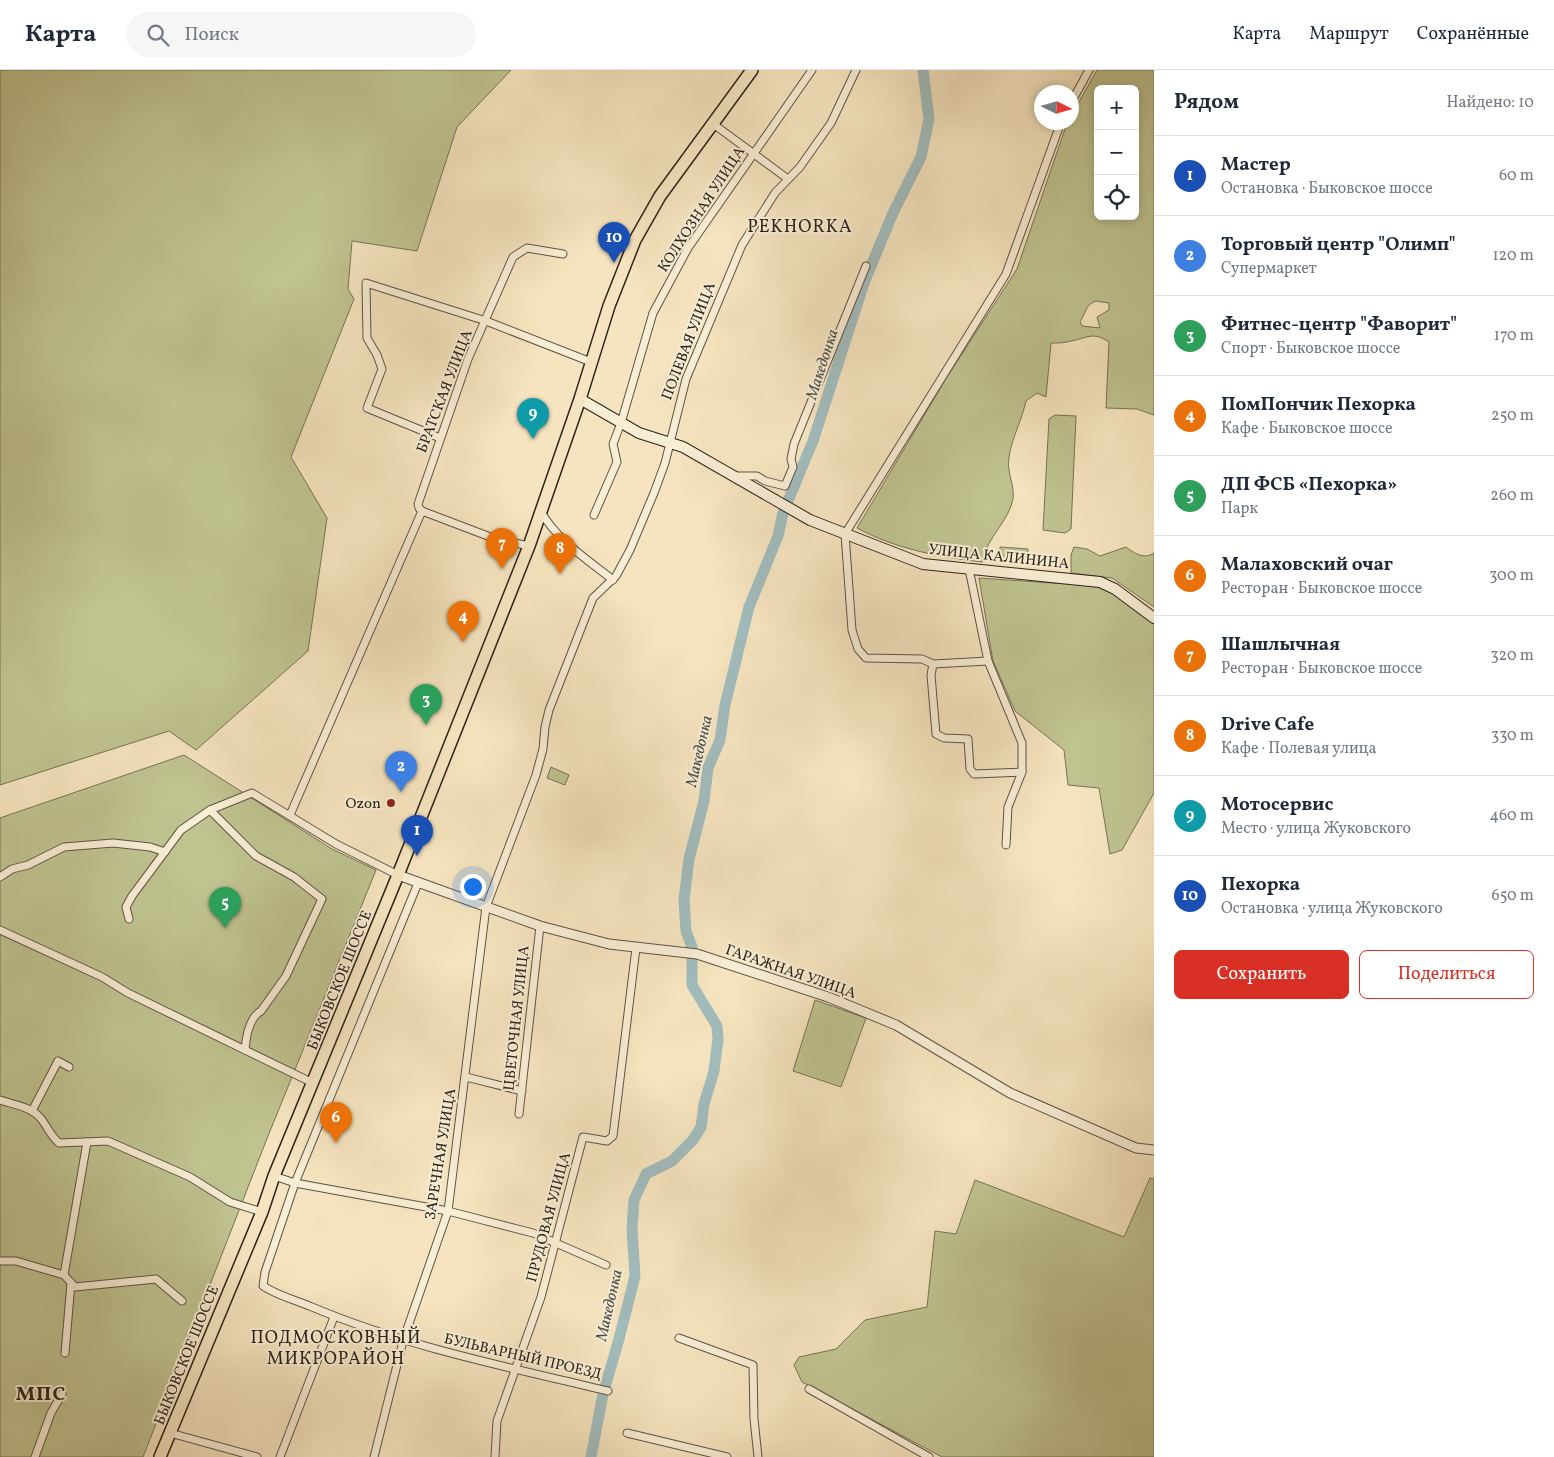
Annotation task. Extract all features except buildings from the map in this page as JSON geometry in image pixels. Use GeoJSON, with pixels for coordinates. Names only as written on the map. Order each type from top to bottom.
{"type":"FeatureCollection","features":[{"type":"Feature","properties":{"kind":"main road","name":"БЫКОВСКОЕ ШОССЕ"},"geometry":{"type":"LineString","coordinates":[[160,1457],[262,1212],[274,1176],[398,874],[529,546],[580,399],[608,306],[635,240],[660,196],[752,70]]}},
{"type":"Feature","properties":{"kind":"main road","name":"УЛИЦА КАЛИНИНА"},"geometry":{"type":"LineString","coordinates":[[580,399],[651,438],[670,441],[786,507],[845,534],[923,564],[1100,582],[1115,589],[1154,618]]}},
{"type":"Feature","properties":{"kind":"street","name":"КОЛХОЗНАЯ УЛИЦА"},"geometry":{"type":"LineString","coordinates":[[594,516],[617,462],[613,444],[621,423],[653,313],[660,296],[688,248],[812,70]]}},
{"type":"Feature","properties":{"kind":"street"},"geometry":{"type":"LineString","coordinates":[[1079,88],[1089,70]]}},
{"type":"Feature","properties":{"kind":"street","name":"ПОЛЕВАЯ УЛИЦА"},"geometry":{"type":"LineString","coordinates":[[613,580],[630,550],[654,493],[686,379],[728,276],[751,229],[788,179],[800,167],[831,123],[853,71]]}},
{"type":"Feature","properties":{"kind":"street"},"geometry":{"type":"LineString","coordinates":[[712,123],[788,179]]}},
{"type":"Feature","properties":{"kind":"street"},"geometry":{"type":"LineString","coordinates":[[988,661],[933,664],[922,660],[866,658],[858,649],[852,630],[845,534],[1006,274],[1058,130]]}},
{"type":"Feature","properties":{"kind":"street"},"geometry":{"type":"LineString","coordinates":[[563,254],[527,248],[513,257],[486,321],[591,362]]}},
{"type":"Feature","properties":{"kind":"street"},"geometry":{"type":"LineString","coordinates":[[733,476],[757,476],[765,481],[785,486],[793,467],[791,459],[794,444],[866,266]]}},
{"type":"Feature","properties":{"kind":"street","name":"БРАТСКАЯ УЛИЦА"},"geometry":{"type":"LineString","coordinates":[[290,815],[420,507],[440,438],[468,359],[486,321],[366,283],[367,338],[378,355],[382,369],[367,408],[440,438]]}},
{"type":"Feature","properties":{"kind":"street"},"geometry":{"type":"LineString","coordinates":[[420,507],[493,538],[529,546]]}},
{"type":"Feature","properties":{"kind":"street"},"geometry":{"type":"LineString","coordinates":[[541,512],[547,523],[563,540],[613,580]]}},
{"type":"Feature","properties":{"kind":"street"},"geometry":{"type":"LineString","coordinates":[[969,569],[988,661],[1021,734],[1022,772],[1008,807],[1006,845]]}},
{"type":"Feature","properties":{"kind":"street","name":"ЗАРЕЧНАЯ УЛИЦА"},"geometry":{"type":"LineString","coordinates":[[374,1457],[403,1341],[448,1211],[486,907],[536,775],[543,750],[549,710],[584,619],[594,598],[613,580]]}},
{"type":"Feature","properties":{"kind":"street"},"geometry":{"type":"LineString","coordinates":[[933,664],[931,675],[936,734],[944,738],[968,740],[970,769],[974,774],[1022,772]]}},
{"type":"Feature","properties":{"kind":"street"},"geometry":{"type":"LineString","coordinates":[[129,919],[126,908],[181,830],[210,810],[252,793],[336,844],[398,874]]}},
{"type":"Feature","properties":{"kind":"street"},"geometry":{"type":"LineString","coordinates":[[210,810],[256,856],[294,877],[322,899],[286,976],[261,1011],[256,1014],[246,1036],[245,1050]]}},
{"type":"Feature","properties":{"kind":"street"},"geometry":{"type":"LineString","coordinates":[[0,877],[12,869],[28,865],[64,847],[113,842],[150,847],[165,852]]}},
{"type":"Feature","properties":{"kind":"street","name":"ГАРАЖНАЯ УЛИЦА"},"geometry":{"type":"LineString","coordinates":[[398,874],[540,926],[609,944],[693,953],[777,979],[896,1025],[1010,1093],[1136,1148],[1154,1150]]}},
{"type":"Feature","properties":{"kind":"street"},"geometry":{"type":"LineString","coordinates":[[295,1183],[418,882]]}},
{"type":"Feature","properties":{"kind":"street","name":"ЦВЕТОЧНАЯ УЛИЦА"},"geometry":{"type":"LineString","coordinates":[[519,1114],[540,926]]}},
{"type":"Feature","properties":{"kind":"street"},"geometry":{"type":"LineString","coordinates":[[0,930],[102,977],[128,993],[313,1083]]}},
{"type":"Feature","properties":{"kind":"street","name":"ПРУДОВАЯ УЛИЦА"},"geometry":{"type":"LineString","coordinates":[[495,1457],[497,1421],[515,1369],[527,1342],[557,1243],[583,1137],[607,1141],[613,1136],[636,948]]}},
{"type":"Feature","properties":{"kind":"street"},"geometry":{"type":"LineString","coordinates":[[32,1111],[58,1061],[69,1067]]}},
{"type":"Feature","properties":{"kind":"street"},"geometry":{"type":"LineString","coordinates":[[466,1077],[522,1091]]}},
{"type":"Feature","properties":{"kind":"street"},"geometry":{"type":"LineString","coordinates":[[0,1100],[32,1111],[41,1119],[51,1135],[59,1143],[108,1141],[190,1177],[230,1202],[262,1212]]}},
{"type":"Feature","properties":{"kind":"street"},"geometry":{"type":"LineString","coordinates":[[64,1275],[87,1142]]}},
{"type":"Feature","properties":{"kind":"street"},"geometry":{"type":"LineString","coordinates":[[274,1176],[295,1183],[448,1211],[533,1233],[606,1265]]}},
{"type":"Feature","properties":{"kind":"street","name":"БУЛЬВАРНЫЙ ПРОЕЗД"},"geometry":{"type":"LineString","coordinates":[[295,1183],[265,1272],[264,1286],[273,1292],[334,1317],[403,1341],[608,1391]]}},
{"type":"Feature","properties":{"kind":"street"},"geometry":{"type":"LineString","coordinates":[[0,1261],[22,1262],[64,1275],[75,1287],[156,1279],[182,1301]]}},
{"type":"Feature","properties":{"kind":"street"},"geometry":{"type":"LineString","coordinates":[[65,1353],[71,1283]]}},
{"type":"Feature","properties":{"kind":"street"},"geometry":{"type":"LineString","coordinates":[[280,1457],[334,1317]]}},
{"type":"Feature","properties":{"kind":"street"},"geometry":{"type":"LineString","coordinates":[[678,1338],[753,1365],[754,1419],[758,1457]]}},
{"type":"Feature","properties":{"kind":"street"},"geometry":{"type":"LineString","coordinates":[[809,1389],[929,1457]]}},
{"type":"Feature","properties":{"kind":"street"},"geometry":{"type":"LineString","coordinates":[[38,1456],[51,1413],[62,1394]]}},
{"type":"Feature","properties":{"kind":"street"},"geometry":{"type":"LineString","coordinates":[[170,1433],[257,1457]]}},
{"type":"Feature","properties":{"kind":"street"},"geometry":{"type":"LineString","coordinates":[[627,1433],[727,1457]]}},
{"type":"Feature","properties":{"kind":"green space"},"geometry":{"type":"Polygon","coordinates":[[[0,70],[511,70],[457,127],[417,251],[352,241],[348,289],[354,299],[291,457],[327,518],[308,651],[196,750],[169,731],[0,785],[0,70]]]}},
{"type":"Feature","properties":{"kind":"green space"},"geometry":{"type":"Polygon","coordinates":[[[1097,70],[1154,70],[1154,415],[1137,409],[1106,408],[1109,342],[1094,336],[1051,343],[1046,397],[1037,393],[1026,401],[1012,442],[1008,462],[1013,488],[1011,507],[988,545],[982,562],[950,558],[902,547],[857,528],[947,377],[1017,269],[1065,130],[1079,130],[1079,102],[1097,70]],[[1096,301],[1089,305],[1080,321],[1082,326],[1100,328],[1097,317],[1109,310],[1109,303],[1096,301]]]}},
{"type":"Feature","properties":{"kind":"green space"},"geometry":{"type":"Polygon","coordinates":[[[1055,415],[1076,416],[1071,529],[1065,533],[1043,530],[1049,419],[1055,415]]]}},
{"type":"Feature","properties":{"kind":"green space"},"geometry":{"type":"Polygon","coordinates":[[[1000,547],[1028,549],[1027,562],[999,560],[1000,547]]]}},
{"type":"Feature","properties":{"kind":"green space"},"geometry":{"type":"Polygon","coordinates":[[[1074,547],[1087,549],[1100,556],[1126,547],[1143,556],[1154,553],[1154,607],[1112,578],[1071,573],[1071,555],[1074,547]]]}},
{"type":"Feature","properties":{"kind":"green space"},"geometry":{"type":"Polygon","coordinates":[[[979,578],[1096,586],[1112,590],[1154,623],[1154,793],[1122,850],[1110,854],[1099,788],[1068,785],[1064,750],[1015,711],[993,661],[979,578]]]}},
{"type":"Feature","properties":{"kind":"green space"},"geometry":{"type":"Polygon","coordinates":[[[184,755],[332,849],[376,870],[266,1141],[143,1457],[0,1457],[0,818],[184,755]]]}},
{"type":"Feature","properties":{"kind":"green space"},"geometry":{"type":"Polygon","coordinates":[[[551,767],[569,775],[565,785],[547,778],[551,767]]]}},
{"type":"Feature","properties":{"kind":"green space"},"geometry":{"type":"Polygon","coordinates":[[[815,1000],[866,1018],[841,1087],[793,1071],[815,1000]]]}},
{"type":"Feature","properties":{"kind":"green space"},"geometry":{"type":"Polygon","coordinates":[[[1150,1178],[1154,1179],[1154,1457],[942,1457],[802,1382],[794,1365],[799,1357],[836,1349],[865,1320],[927,1307],[935,1231],[956,1234],[975,1180],[1124,1237],[1150,1178]]]}},
{"type":"Feature","properties":{"kind":"waterway","name":"Македонка"},"geometry":{"type":"LineString","coordinates":[[591,1457],[603,1394],[635,1276],[632,1229],[634,1200],[646,1174],[672,1161],[693,1140],[701,1127],[704,1104],[714,1071],[718,1039],[717,1026],[692,985],[692,947],[686,931],[684,900],[689,859],[704,801],[708,768],[720,740],[725,705],[749,607],[778,536],[783,513],[813,441],[864,283],[893,213],[921,157],[929,119],[923,70]]}},
{"type":"Feature","properties":{"kind":"place","name":"Пехорка"},"geometry":{"type":"Point","coordinates":[614,263]}},
{"type":"Feature","properties":{"kind":"place","name":"Мотосервис"},"geometry":{"type":"Point","coordinates":[533,439]}},
{"type":"Feature","properties":{"kind":"place","name":"Шашлычная"},"geometry":{"type":"Point","coordinates":[502,569]}},
{"type":"Feature","properties":{"kind":"place","name":"Drive Cafe"},"geometry":{"type":"Point","coordinates":[560,574]}},
{"type":"Feature","properties":{"kind":"place","name":"ПомПончик Пехорка"},"geometry":{"type":"Point","coordinates":[463,642]}},
{"type":"Feature","properties":{"kind":"place","name":"Фитнес-центр \"Фаворит\""},"geometry":{"type":"Point","coordinates":[426,725]}},
{"type":"Feature","properties":{"kind":"place","name":"Торговый центр \"Олимп\""},"geometry":{"type":"Point","coordinates":[401,792]}},
{"type":"Feature","properties":{"kind":"place","name":"Ozon"},"geometry":{"type":"Point","coordinates":[391,803]}},
{"type":"Feature","properties":{"kind":"place","name":"Мастер"},"geometry":{"type":"Point","coordinates":[417,856]}},
{"type":"Feature","properties":{"kind":"place","name":"ДП ФСБ «Пехорка»"},"geometry":{"type":"Point","coordinates":[225,928]}},
{"type":"Feature","properties":{"kind":"place","name":"Малаховский очаг"},"geometry":{"type":"Point","coordinates":[336,1143]}},
{"type":"Feature","properties":{"kind":"district","name":"PEKHORKA"},"geometry":{"type":"Point","coordinates":[800,226]}},
{"type":"Feature","properties":{"kind":"district","name":"ПОДМОСКОВНЫЙ МИКРОРАЙОН"},"geometry":{"type":"Point","coordinates":[336,1347]}},
{"type":"Feature","properties":{"kind":"district","name":"МПС"},"geometry":{"type":"Point","coordinates":[41,1393]}}]}
